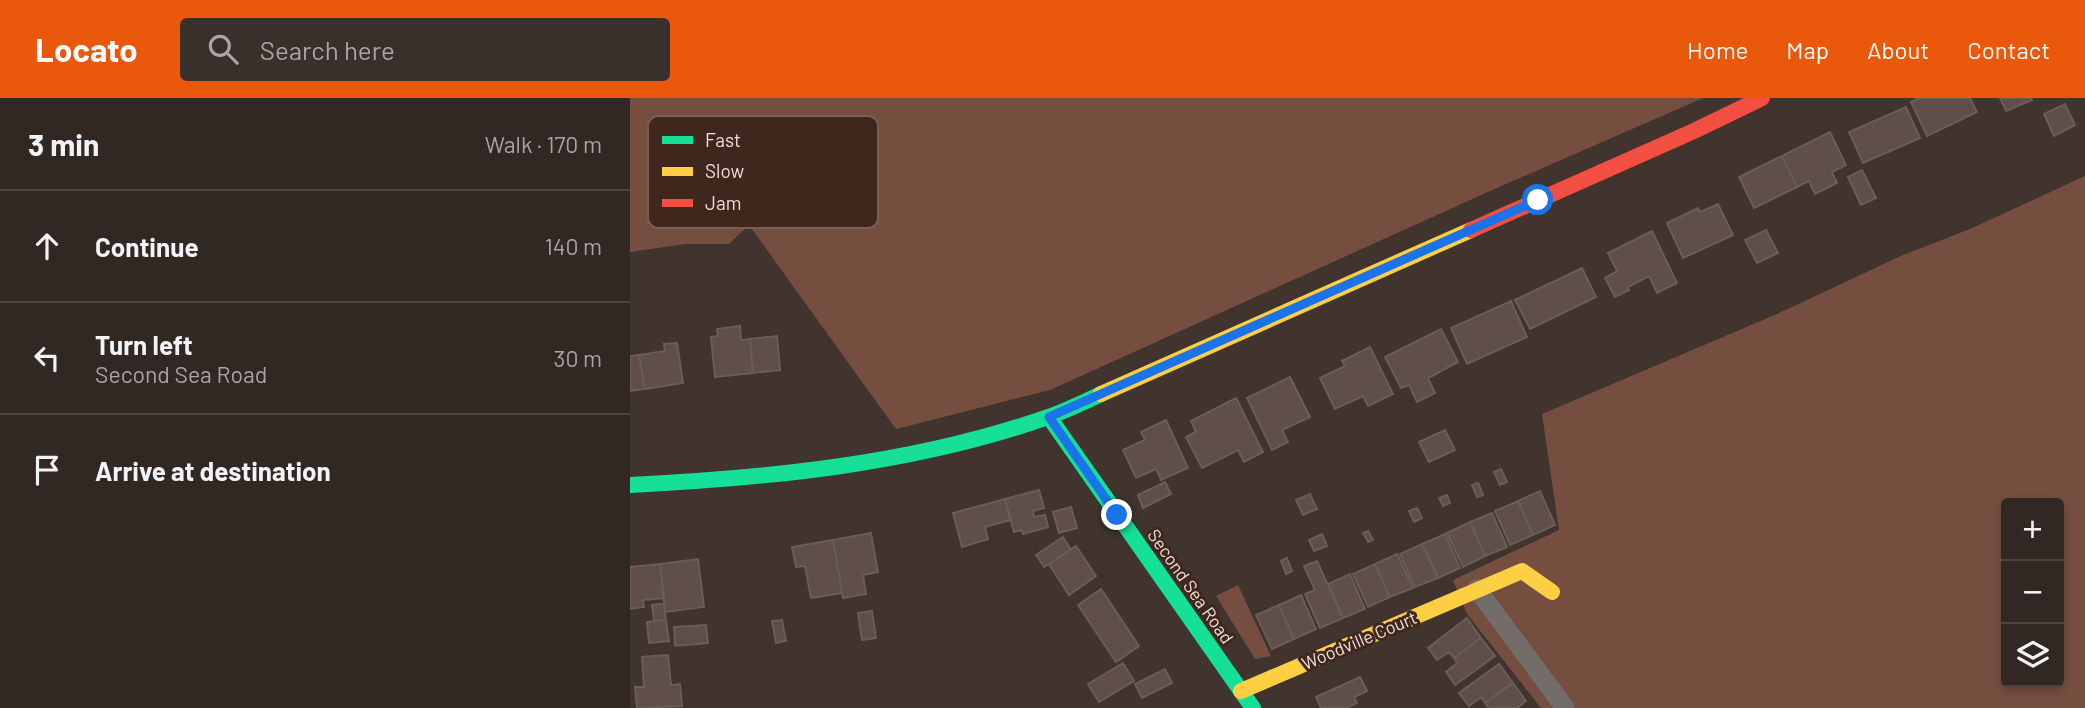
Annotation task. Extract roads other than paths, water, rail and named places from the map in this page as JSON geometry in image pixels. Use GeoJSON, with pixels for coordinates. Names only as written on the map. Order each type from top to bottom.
{"type":"FeatureCollection","features":[{"type":"Feature","properties":{"kind":"main road"},"geometry":{"type":"LineString","coordinates":[[630,485],[725,480],[850,465],[967,441],[1049,417],[1762,98]]}},
{"type":"Feature","properties":{"kind":"main road","name":"Second Sea Road"},"geometry":{"type":"LineString","coordinates":[[1049,417],[1253,708]]}},
{"type":"Feature","properties":{"kind":"main road","name":"Woodville Court"},"geometry":{"type":"LineString","coordinates":[[1241,691],[1522,571],[1552,592]]}},
{"type":"Feature","properties":{"kind":"street"},"geometry":{"type":"LineString","coordinates":[[1478,589],[1565,708]]}}]}
